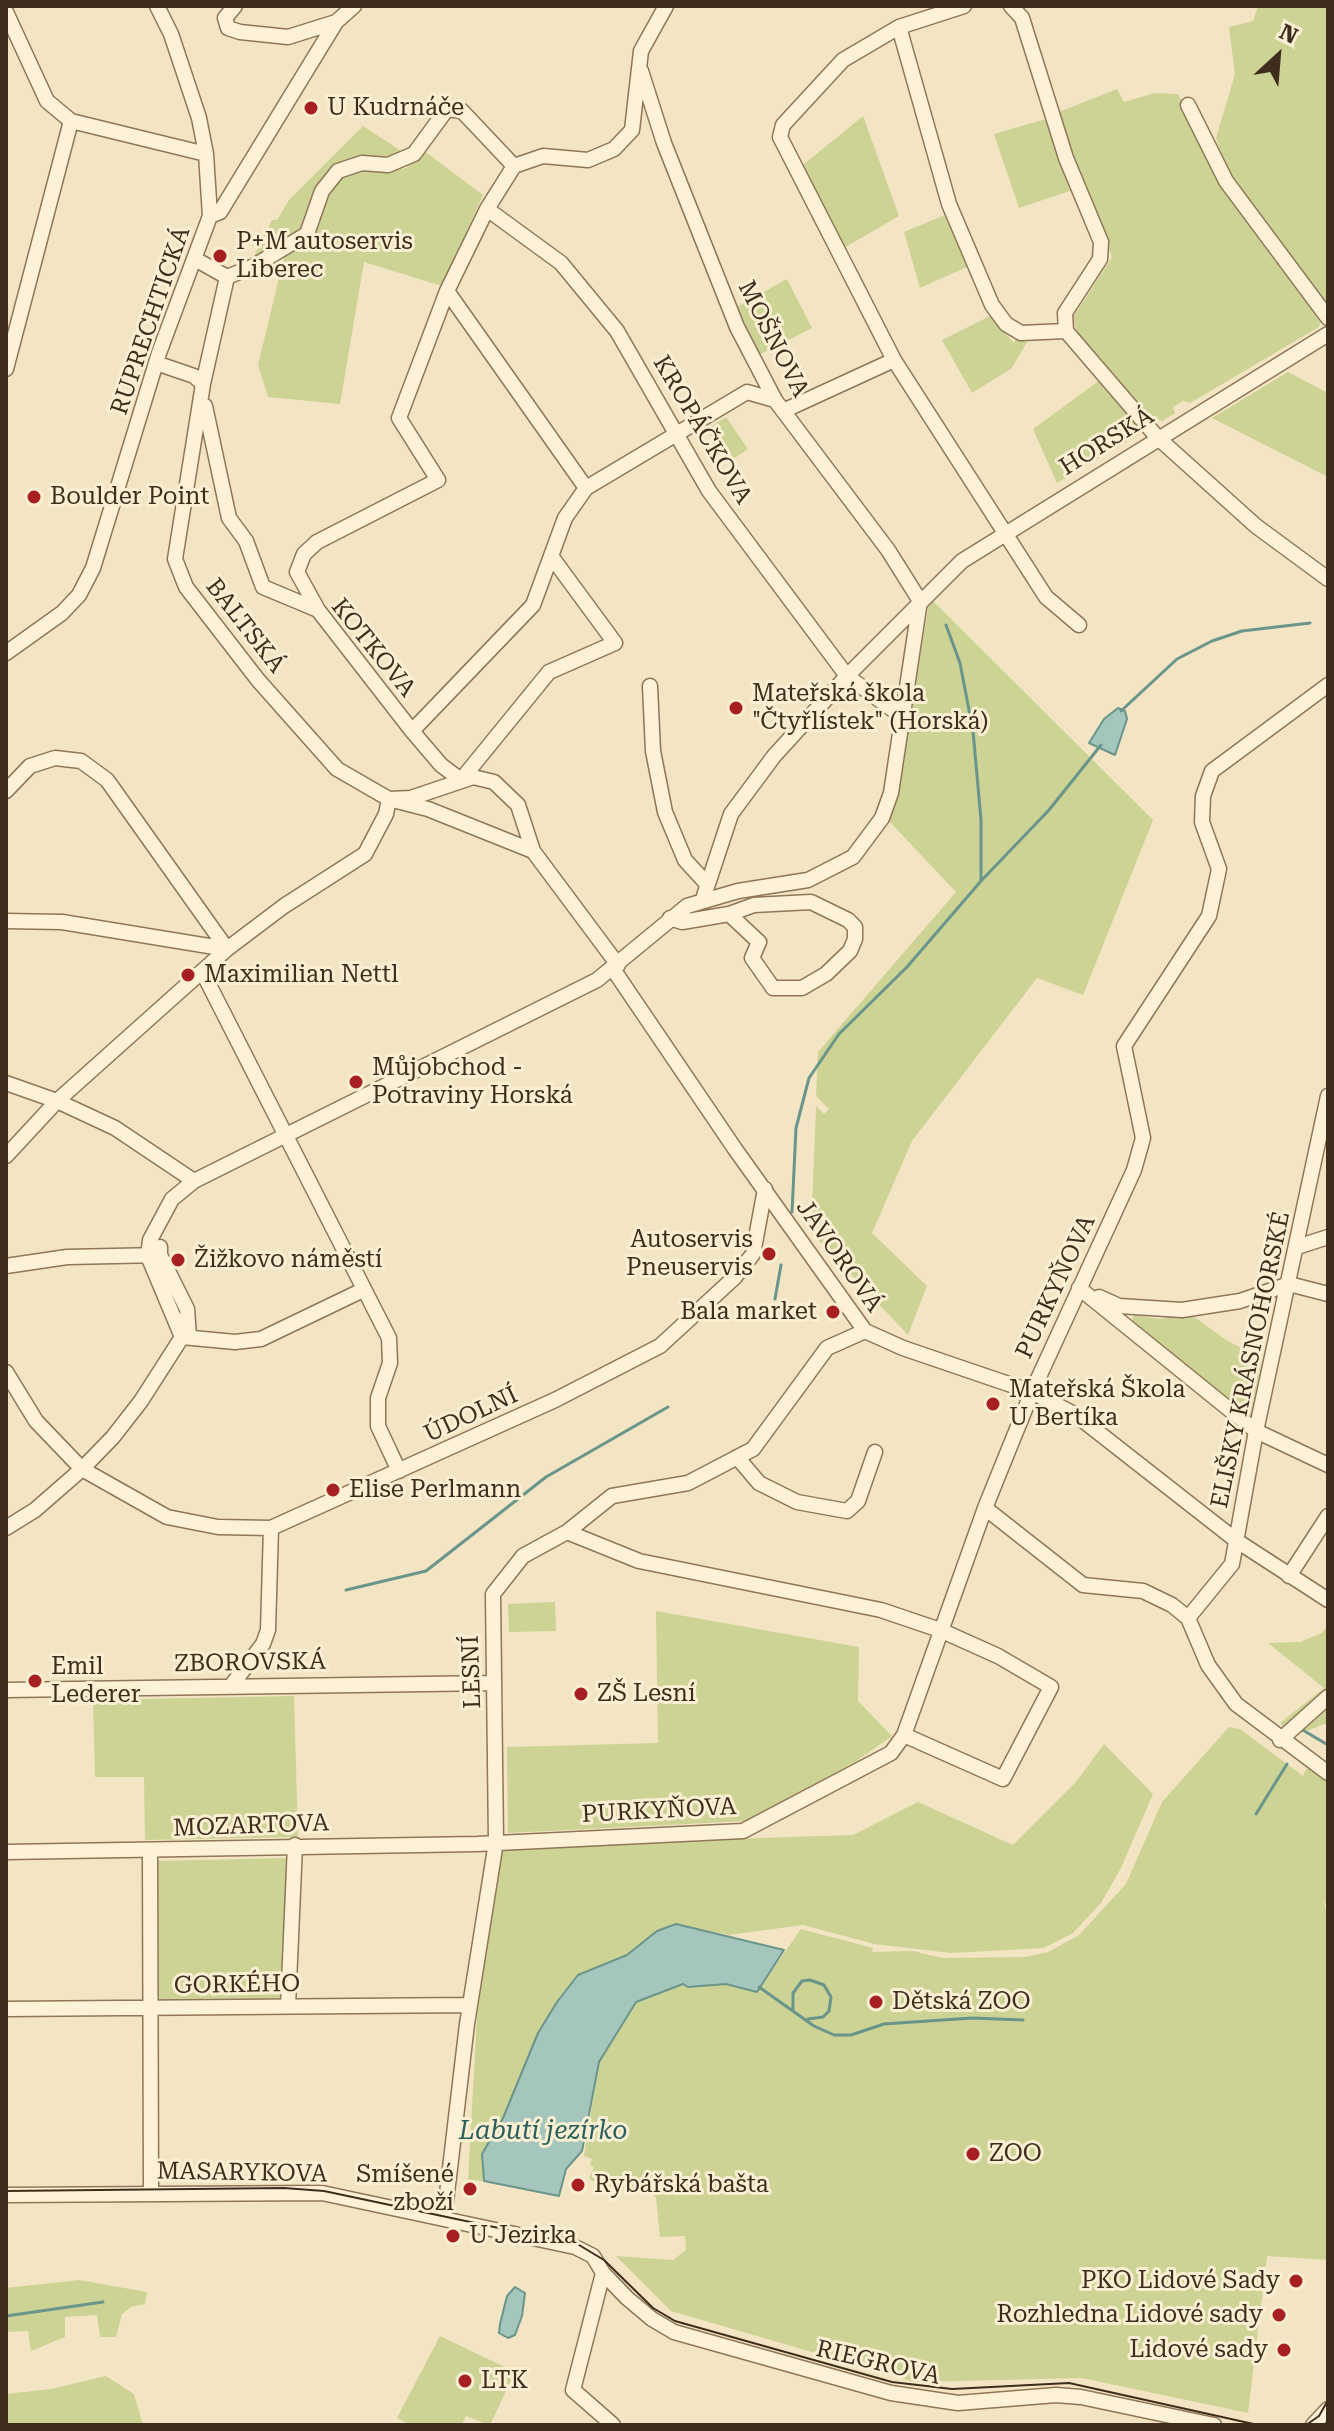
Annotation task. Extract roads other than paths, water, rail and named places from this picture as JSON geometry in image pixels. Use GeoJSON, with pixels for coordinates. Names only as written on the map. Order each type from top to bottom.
{"type":"FeatureCollection","features":[{"type":"Feature","properties":{"kind":"street"},"geometry":{"type":"LineString","coordinates":[[157,6],[187,82],[206,154],[210,216]]}},
{"type":"Feature","properties":{"kind":"street"},"geometry":{"type":"LineString","coordinates":[[235,6],[225,18],[228,28],[240,32],[288,37],[336,22]]}},
{"type":"Feature","properties":{"kind":"street","name":"RUPRECHTICKÁ"},"geometry":{"type":"LineString","coordinates":[[6,653],[62,613],[79,595],[93,568],[156,363],[210,216],[220,212],[336,22],[354,6]]}},
{"type":"Feature","properties":{"kind":"street"},"geometry":{"type":"LineString","coordinates":[[318,610],[297,572],[304,554],[317,542],[438,480],[399,418],[447,291],[487,209],[514,166],[543,156],[588,160],[614,149],[632,130],[648,33],[666,6]]}},
{"type":"Feature","properties":{"kind":"street"},"geometry":{"type":"LineString","coordinates":[[964,6],[899,27],[843,60],[783,125],[780,137],[894,360],[1002,533],[1046,597],[1079,625]]}},
{"type":"Feature","properties":{"kind":"street"},"geometry":{"type":"LineString","coordinates":[[1011,6],[1022,18],[1066,158],[1101,242],[1100,259],[1065,313],[1066,331],[1157,437],[1256,526],[1328,579]]}},
{"type":"Feature","properties":{"kind":"street"},"geometry":{"type":"LineString","coordinates":[[6,12],[47,101],[71,121],[206,154]]}},
{"type":"Feature","properties":{"kind":"street"},"geometry":{"type":"LineString","coordinates":[[899,27],[949,204],[992,305],[1006,324],[1021,333],[1066,331]]}},
{"type":"Feature","properties":{"kind":"street","name":"MOŠNOVA"},"geometry":{"type":"LineString","coordinates":[[640,68],[659,126],[737,327],[779,406],[888,550],[920,601]]}},
{"type":"Feature","properties":{"kind":"street"},"geometry":{"type":"LineString","coordinates":[[1188,105],[1226,181],[1328,318]]}},
{"type":"Feature","properties":{"kind":"street"},"geometry":{"type":"LineString","coordinates":[[195,259],[227,277],[254,266],[307,234],[322,191],[338,171],[362,163],[388,165],[414,154],[447,109],[462,111],[514,166]]}},
{"type":"Feature","properties":{"kind":"street"},"geometry":{"type":"LineString","coordinates":[[6,369],[10,339],[71,121]]}},
{"type":"Feature","properties":{"kind":"street"},"geometry":{"type":"LineString","coordinates":[[632,130],[659,126]]}},
{"type":"Feature","properties":{"kind":"street","name":"KROPÁČKOVA"},"geometry":{"type":"LineString","coordinates":[[487,209],[561,263],[617,331],[709,491],[847,676],[904,718]]}},
{"type":"Feature","properties":{"kind":"street","name":"BALTSKÁ"},"geometry":{"type":"LineString","coordinates":[[227,277],[203,391],[175,559],[186,587],[308,739],[337,769],[389,799],[454,818],[533,851]]}},
{"type":"Feature","properties":{"kind":"street"},"geometry":{"type":"LineString","coordinates":[[447,291],[586,488]]}},
{"type":"Feature","properties":{"kind":"street","name":"HORSKÁ"},"geometry":{"type":"LineString","coordinates":[[703,899],[731,814],[774,756],[847,676],[962,561],[1002,533],[1328,334]]}},
{"type":"Feature","properties":{"kind":"street"},"geometry":{"type":"LineString","coordinates":[[412,731],[533,605],[565,518],[586,488],[747,392],[779,406],[894,360]]}},
{"type":"Feature","properties":{"kind":"street"},"geometry":{"type":"LineString","coordinates":[[156,363],[194,376],[203,391]]}},
{"type":"Feature","properties":{"kind":"street","name":"KOTKOVA"},"geometry":{"type":"LineString","coordinates":[[203,391],[229,518],[246,541],[263,587],[318,610],[412,731],[441,765],[461,780]]}},
{"type":"Feature","properties":{"kind":"street"},"geometry":{"type":"LineString","coordinates":[[461,780],[549,672],[615,643],[551,556]]}},
{"type":"Feature","properties":{"kind":"street"},"geometry":{"type":"LineString","coordinates":[[186,1337],[154,1255],[159,1222],[172,1199],[194,1181],[615,967],[670,918],[703,899],[808,880],[853,857],[882,818],[891,793],[920,601]]}},
{"type":"Feature","properties":{"kind":"street","name":"PURKYŇOVA"},"geometry":{"type":"LineString","coordinates":[[496,1842],[743,1831],[891,1753],[904,1735],[985,1508],[1032,1392],[1134,1170],[1143,1138],[1124,1046],[1209,916],[1219,869],[1202,822],[1203,796],[1212,771],[1328,685]]}},
{"type":"Feature","properties":{"kind":"street"},"geometry":{"type":"LineString","coordinates":[[650,686],[653,751],[665,812],[685,860],[707,884]]}},
{"type":"Feature","properties":{"kind":"street"},"geometry":{"type":"LineString","coordinates":[[6,791],[30,766],[55,758],[81,761],[107,780],[227,949]]}},
{"type":"Feature","properties":{"kind":"street"},"geometry":{"type":"LineString","coordinates":[[6,1156],[57,1101],[227,949],[284,906],[365,854],[386,814],[389,799],[411,798],[473,777],[494,782],[518,805],[533,851],[615,967]]}},
{"type":"Feature","properties":{"kind":"street"},"geometry":{"type":"LineString","coordinates":[[670,918],[682,922],[729,914],[754,905],[811,902],[848,920],[855,927],[855,939],[850,951],[826,974],[802,988],[773,988],[752,958],[759,942],[729,914]]}},
{"type":"Feature","properties":{"kind":"street"},"geometry":{"type":"LineString","coordinates":[[6,921],[62,922],[227,949]]}},
{"type":"Feature","properties":{"kind":"street","name":"JAVOROVÁ"},"geometry":{"type":"LineString","coordinates":[[615,967],[865,1331],[903,1348],[1032,1392],[1076,1415],[1237,1541],[1328,1600]]}},
{"type":"Feature","properties":{"kind":"street"},"geometry":{"type":"LineString","coordinates":[[203,973],[389,1338],[390,1363],[378,1398],[378,1426],[399,1471]]}},
{"type":"Feature","properties":{"kind":"street"},"geometry":{"type":"LineString","coordinates":[[6,1083],[57,1101],[115,1128],[194,1181]]}},
{"type":"Feature","properties":{"kind":"street","name":"ELIŠKY KRÁSNOHORSKÉ"},"geometry":{"type":"LineString","coordinates":[[1188,1618],[1232,1564],[1256,1431],[1327,1105]]}},
{"type":"Feature","properties":{"kind":"street","name":"ÚDOLNÍ"},"geometry":{"type":"LineString","coordinates":[[271,1528],[555,1400],[660,1346],[735,1277],[753,1254],[765,1189]]}},
{"type":"Feature","properties":{"kind":"street"},"geometry":{"type":"LineString","coordinates":[[1297,1247],[1328,1237]]}},
{"type":"Feature","properties":{"kind":"street"},"geometry":{"type":"LineString","coordinates":[[6,1266],[67,1257],[154,1255]]}},
{"type":"Feature","properties":{"kind":"street"},"geometry":{"type":"LineString","coordinates":[[1079,1288],[1119,1306],[1182,1310],[1240,1301],[1289,1284],[1328,1294]]}},
{"type":"Feature","properties":{"kind":"street"},"geometry":{"type":"LineString","coordinates":[[1079,1288],[1256,1431],[1328,1465]]}},
{"type":"Feature","properties":{"kind":"street"},"geometry":{"type":"LineString","coordinates":[[186,1337],[235,1342],[261,1339],[363,1290]]}},
{"type":"Feature","properties":{"kind":"street","name":"LESNÍ"},"geometry":{"type":"LineString","coordinates":[[444,2219],[470,2005],[496,1842],[493,1594],[523,1556],[567,1532],[612,1496],[688,1483],[753,1449],[827,1348],[865,1331]]}},
{"type":"Feature","properties":{"kind":"street"},"geometry":{"type":"LineString","coordinates":[[6,1528],[35,1510],[82,1469],[141,1401],[186,1337]]}},
{"type":"Feature","properties":{"kind":"street"},"geometry":{"type":"LineString","coordinates":[[6,1372],[36,1421],[82,1469],[167,1517],[218,1527],[271,1528],[268,1630],[263,1644],[231,1686]]}},
{"type":"Feature","properties":{"kind":"street"},"geometry":{"type":"LineString","coordinates":[[737,1457],[759,1483],[797,1502],[847,1511],[858,1501],[875,1452]]}},
{"type":"Feature","properties":{"kind":"street"},"geometry":{"type":"LineString","coordinates":[[985,1508],[1083,1585],[1143,1591],[1172,1605],[1188,1618],[1208,1665],[1236,1704],[1280,1740],[1328,1773]]}},
{"type":"Feature","properties":{"kind":"street"},"geometry":{"type":"LineString","coordinates":[[1289,1576],[1328,1516]]}},
{"type":"Feature","properties":{"kind":"street"},"geometry":{"type":"LineString","coordinates":[[567,1532],[639,1561],[881,1610],[940,1630],[998,1656],[1051,1687],[1003,1779],[904,1735]]}},
{"type":"Feature","properties":{"kind":"street","name":"ZBOROVSKÁ"},"geometry":{"type":"LineString","coordinates":[[6,1690],[494,1683]]}},
{"type":"Feature","properties":{"kind":"street"},"geometry":{"type":"LineString","coordinates":[[1280,1740],[1328,1697]]}},
{"type":"Feature","properties":{"kind":"street","name":"MOZARTOVA"},"geometry":{"type":"LineString","coordinates":[[6,1852],[496,1842]]}},
{"type":"Feature","properties":{"kind":"street"},"geometry":{"type":"LineString","coordinates":[[288,2006],[295,1845]]}},
{"type":"Feature","properties":{"kind":"street"},"geometry":{"type":"LineString","coordinates":[[150,1850],[151,2194]]}},
{"type":"Feature","properties":{"kind":"street","name":"GORKÉHO"},"geometry":{"type":"LineString","coordinates":[[6,2009],[470,2005]]}},
{"type":"Feature","properties":{"kind":"street","name":"MASARYKOVA"},"geometry":{"type":"LineString","coordinates":[[6,2195],[310,2191],[575,2247],[593,2256],[603,2273]]}},
{"type":"Feature","properties":{"kind":"street"},"geometry":{"type":"LineString","coordinates":[[603,2273],[573,2390],[613,2425]]}},
{"type":"Feature","properties":{"kind":"street","name":"RIEGROVA"},"geometry":{"type":"LineString","coordinates":[[603,2273],[652,2319],[674,2332],[891,2393],[958,2403],[1056,2395],[1081,2397],[1214,2425]]}},
{"type":"Feature","properties":{"kind":"street"},"geometry":{"type":"LineString","coordinates":[[1313,2425],[1328,2409]]}},
{"type":"Feature","properties":{"kind":"water"},"geometry":{"type":"Polygon","coordinates":[[[1118,708],[1125,711],[1127,719],[1115,755],[1089,743],[1104,719],[1118,708]]]}},
{"type":"Feature","properties":{"kind":"water","name":"Labutí jezírko"},"geometry":{"type":"Polygon","coordinates":[[[676,1924],[784,1950],[757,1992],[726,1984],[688,1987],[683,1984],[636,2002],[599,2062],[582,2151],[566,2169],[559,2196],[484,2181],[482,2154],[503,2118],[538,2033],[557,2002],[578,1975],[627,1955],[657,1931],[676,1924]]]}},
{"type":"Feature","properties":{"kind":"water"},"geometry":{"type":"Polygon","coordinates":[[[515,2287],[525,2293],[522,2316],[515,2335],[508,2338],[499,2333],[500,2324],[507,2296],[515,2287]]]}},
{"type":"Feature","properties":{"kind":"waterway"},"geometry":{"type":"LineString","coordinates":[[1121,711],[1177,659],[1212,641],[1242,631],[1310,623]]}},
{"type":"Feature","properties":{"kind":"waterway"},"geometry":{"type":"LineString","coordinates":[[946,625],[960,663],[973,731],[981,820],[981,881]]}},
{"type":"Feature","properties":{"kind":"waterway"},"geometry":{"type":"LineString","coordinates":[[792,1212],[796,1128],[809,1078],[839,1034],[907,967],[981,881],[1049,810],[1101,745]]}},
{"type":"Feature","properties":{"kind":"waterway"},"geometry":{"type":"LineString","coordinates":[[775,1299],[781,1265]]}},
{"type":"Feature","properties":{"kind":"waterway"},"geometry":{"type":"LineString","coordinates":[[346,1590],[426,1571],[546,1477],[668,1407]]}},
{"type":"Feature","properties":{"kind":"waterway"},"geometry":{"type":"LineString","coordinates":[[1301,1729],[1328,1745]]}},
{"type":"Feature","properties":{"kind":"waterway"},"geometry":{"type":"LineString","coordinates":[[1256,1814],[1287,1764]]}},
{"type":"Feature","properties":{"kind":"waterway"},"geometry":{"type":"LineString","coordinates":[[793,2009],[793,1993],[802,1981],[810,1980],[824,1985],[831,1997],[829,2011],[823,2017],[808,2019]]}},
{"type":"Feature","properties":{"kind":"waterway"},"geometry":{"type":"LineString","coordinates":[[759,1987],[814,2026],[834,2035],[851,2035],[884,2024],[972,2018],[1023,2020]]}},
{"type":"Feature","properties":{"kind":"waterway"},"geometry":{"type":"LineString","coordinates":[[6,2316],[103,2302]]}},
{"type":"Feature","properties":{"kind":"tram line"},"geometry":{"type":"LineString","coordinates":[[6,2191],[284,2188],[324,2191],[579,2245],[604,2260],[653,2308],[675,2321],[892,2382],[952,2389],[1069,2383],[1258,2425]]}},
{"type":"Feature","properties":{"kind":"tram line"},"geometry":{"type":"LineString","coordinates":[[1306,2425],[1319,2416],[1328,2400]]}},
{"type":"Feature","properties":{"kind":"place","name":"U Kudrnáče"},"geometry":{"type":"Point","coordinates":[311,108]}},
{"type":"Feature","properties":{"kind":"place","name":"P+M autoservis Liberec"},"geometry":{"type":"Point","coordinates":[220,256]}},
{"type":"Feature","properties":{"kind":"place","name":"Boulder Point"},"geometry":{"type":"Point","coordinates":[34,497]}},
{"type":"Feature","properties":{"kind":"place","name":"Mateřská škola \"Čtyřlístek\" (Horská)"},"geometry":{"type":"Point","coordinates":[736,708]}},
{"type":"Feature","properties":{"kind":"place","name":"Maximilian Nettl"},"geometry":{"type":"Point","coordinates":[188,975]}},
{"type":"Feature","properties":{"kind":"place","name":"Můjobchod - Potraviny Horská"},"geometry":{"type":"Point","coordinates":[356,1082]}},
{"type":"Feature","properties":{"kind":"place","name":"Autoservis Pneuservis"},"geometry":{"type":"Point","coordinates":[769,1254]}},
{"type":"Feature","properties":{"kind":"place","name":"Žižkovo náměstí"},"geometry":{"type":"Point","coordinates":[178,1260]}},
{"type":"Feature","properties":{"kind":"place","name":"Bala market"},"geometry":{"type":"Point","coordinates":[833,1312]}},
{"type":"Feature","properties":{"kind":"place","name":"Mateřská Škola U Bertíka"},"geometry":{"type":"Point","coordinates":[993,1404]}},
{"type":"Feature","properties":{"kind":"place","name":"Elise Perlmann"},"geometry":{"type":"Point","coordinates":[333,1490]}},
{"type":"Feature","properties":{"kind":"place","name":"Emil Lederer"},"geometry":{"type":"Point","coordinates":[35,1681]}},
{"type":"Feature","properties":{"kind":"place","name":"ZŠ Lesní"},"geometry":{"type":"Point","coordinates":[581,1694]}},
{"type":"Feature","properties":{"kind":"place","name":"Dětská ZOO"},"geometry":{"type":"Point","coordinates":[876,2002]}},
{"type":"Feature","properties":{"kind":"place","name":"ZOO"},"geometry":{"type":"Point","coordinates":[973,2154]}},
{"type":"Feature","properties":{"kind":"place","name":"Rybářská bašta"},"geometry":{"type":"Point","coordinates":[578,2185]}},
{"type":"Feature","properties":{"kind":"place","name":"Smíšené zboží"},"geometry":{"type":"Point","coordinates":[470,2189]}},
{"type":"Feature","properties":{"kind":"place","name":"U Jezirka"},"geometry":{"type":"Point","coordinates":[453,2236]}},
{"type":"Feature","properties":{"kind":"place","name":"PKO Lidové Sady"},"geometry":{"type":"Point","coordinates":[1296,2281]}},
{"type":"Feature","properties":{"kind":"place","name":"Rozhledna Lidové sady"},"geometry":{"type":"Point","coordinates":[1279,2315]}},
{"type":"Feature","properties":{"kind":"place","name":"Lidové sady"},"geometry":{"type":"Point","coordinates":[1284,2350]}},
{"type":"Feature","properties":{"kind":"place","name":"LTK"},"geometry":{"type":"Point","coordinates":[465,2381]}}]}
